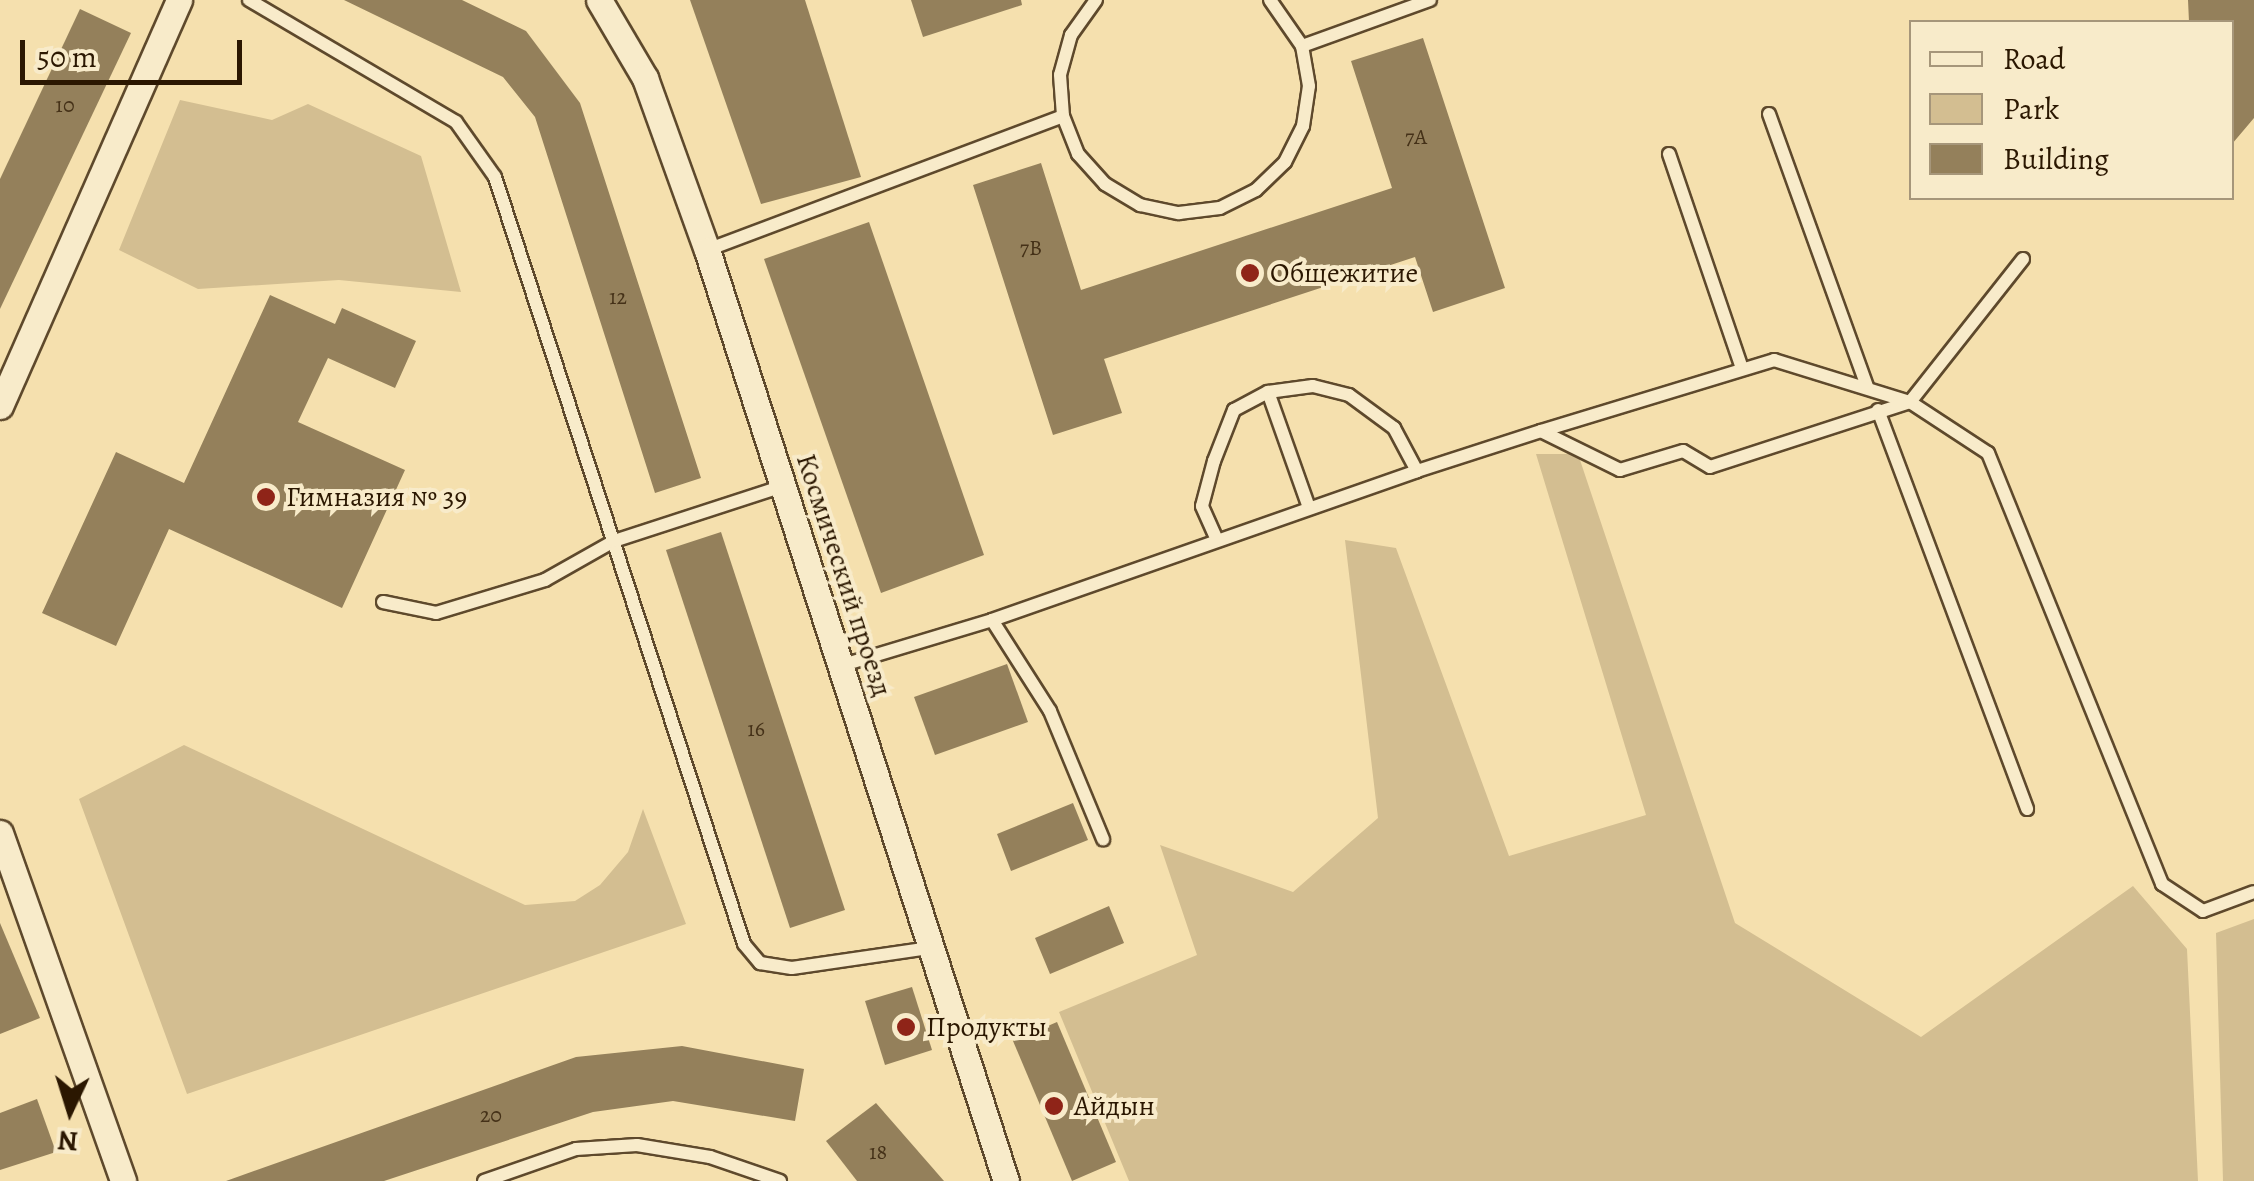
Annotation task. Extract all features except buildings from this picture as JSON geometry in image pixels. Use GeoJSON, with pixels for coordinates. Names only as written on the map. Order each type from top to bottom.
{"type":"FeatureCollection","features":[{"type":"Feature","properties":{"kind":"street"},"geometry":{"type":"LineString","coordinates":[[0,406],[179,0]]}},
{"type":"Feature","properties":{"kind":"street","name":"Космический проезд"},"geometry":{"type":"LineString","coordinates":[[599,0],[645,78],[706,250],[844,666],[929,948],[1006,1181]]}},
{"type":"Feature","properties":{"kind":"street"},"geometry":{"type":"LineString","coordinates":[[0,833],[115,1179]]}},
{"type":"Feature","properties":{"kind":"lane"},"geometry":{"type":"LineString","coordinates":[[250,0],[421,100],[479,148],[495,177],[744,944],[760,962],[792,968],[929,948]]}},
{"type":"Feature","properties":{"kind":"lane"},"geometry":{"type":"LineString","coordinates":[[1096,0],[1071,35],[1060,74],[1062,116],[1078,154],[1104,184],[1140,205],[1166,210],[1220,208],[1256,190],[1285,162],[1304,126],[1309,86],[1302,46],[1270,0]]}},
{"type":"Feature","properties":{"kind":"lane"},"geometry":{"type":"LineString","coordinates":[[1302,46],[1430,0]]}},
{"type":"Feature","properties":{"kind":"lane"},"geometry":{"type":"LineString","coordinates":[[1768,114],[1867,386]]}},
{"type":"Feature","properties":{"kind":"lane"},"geometry":{"type":"LineString","coordinates":[[706,250],[1062,116]]}},
{"type":"Feature","properties":{"kind":"lane"},"geometry":{"type":"LineString","coordinates":[[1669,154],[1742,369]]}},
{"type":"Feature","properties":{"kind":"lane"},"geometry":{"type":"LineString","coordinates":[[1541,431],[1620,470],[1683,451],[1710,468],[1910,402],[2023,259]]}},
{"type":"Feature","properties":{"kind":"lane"},"geometry":{"type":"LineString","coordinates":[[844,666],[992,620],[1416,471],[1774,360],[1910,402],[1988,453],[2162,884],[2203,911],[2254,892]]}},
{"type":"Feature","properties":{"kind":"lane"},"geometry":{"type":"LineString","coordinates":[[1217,540],[1202,506],[1214,461],[1234,410],[1268,392],[1313,386],[1350,395],[1394,428],[1416,471]]}},
{"type":"Feature","properties":{"kind":"lane"},"geometry":{"type":"LineString","coordinates":[[1268,392],[1309,508]]}},
{"type":"Feature","properties":{"kind":"lane"},"geometry":{"type":"LineString","coordinates":[[1878,410],[2027,810]]}},
{"type":"Feature","properties":{"kind":"lane"},"geometry":{"type":"LineString","coordinates":[[383,602],[436,613],[545,580],[614,540],[783,486]]}},
{"type":"Feature","properties":{"kind":"lane"},"geometry":{"type":"LineString","coordinates":[[992,620],[1050,711],[1103,839]]}},
{"type":"Feature","properties":{"kind":"lane"},"geometry":{"type":"LineString","coordinates":[[484,1181],[576,1149],[638,1145],[710,1157],[780,1181]]}},
{"type":"Feature","properties":{"kind":"green space"},"geometry":{"type":"Polygon","coordinates":[[[180,100],[272,120],[308,104],[421,156],[461,292],[339,280],[198,289],[119,250],[180,100]]]}},
{"type":"Feature","properties":{"kind":"green space"},"geometry":{"type":"Polygon","coordinates":[[[1536,454],[1578,454],[1735,923],[1921,1037],[2133,886],[2187,949],[2198,1181],[1129,1181],[1059,1012],[1197,955],[1160,845],[1293,892],[1378,818],[1345,540],[1396,548],[1509,856],[1646,815],[1536,454]]]}},
{"type":"Feature","properties":{"kind":"green space"},"geometry":{"type":"Polygon","coordinates":[[[184,745],[525,905],[575,901],[600,885],[628,852],[643,809],[686,924],[187,1094],[79,799],[184,745]]]}},
{"type":"Feature","properties":{"kind":"green space"},"geometry":{"type":"Polygon","coordinates":[[[2254,919],[2254,1181],[2223,1181],[2216,933],[2254,919]]]}},
{"type":"Feature","properties":{"kind":"place","name":"Общежитие"},"geometry":{"type":"Point","coordinates":[1250,273]}},
{"type":"Feature","properties":{"kind":"place","name":"Гимназия № 39"},"geometry":{"type":"Point","coordinates":[266,497]}},
{"type":"Feature","properties":{"kind":"place","name":"Продукты"},"geometry":{"type":"Point","coordinates":[906,1027]}},
{"type":"Feature","properties":{"kind":"place","name":"Айдын"},"geometry":{"type":"Point","coordinates":[1054,1106]}}]}
